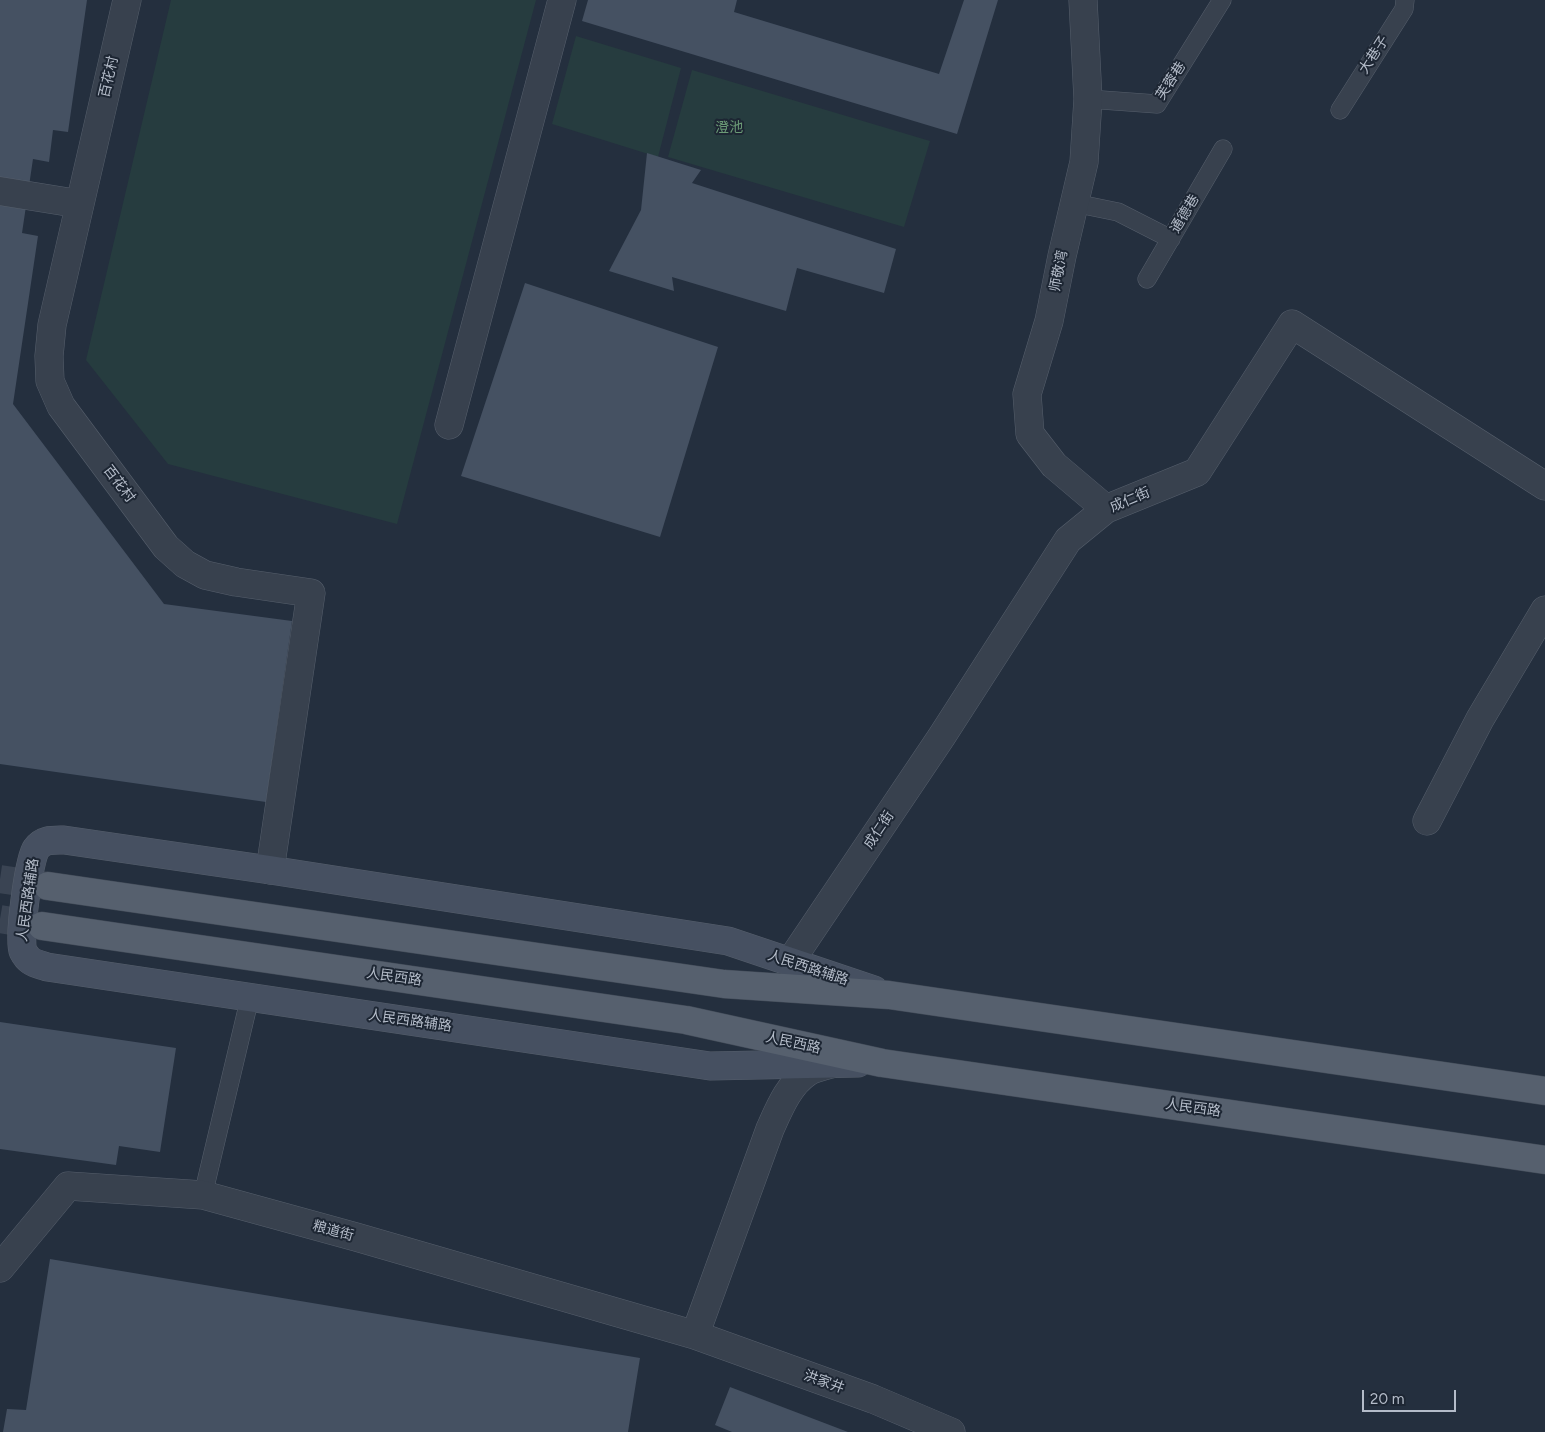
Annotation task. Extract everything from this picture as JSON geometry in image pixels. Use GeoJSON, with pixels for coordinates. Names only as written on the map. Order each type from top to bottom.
{"type":"FeatureCollection","features":[{"type":"Feature","properties":{"kind":"main road"},"geometry":{"type":"LineString","coordinates":[[48,886],[724,984],[889,995],[1545,1091]]}},
{"type":"Feature","properties":{"kind":"main road","name":"人民西路"},"geometry":{"type":"LineString","coordinates":[[42,926],[686,1020],[882,1063],[1545,1160]]}},
{"type":"Feature","properties":{"kind":"street","name":"百花村"},"geometry":{"type":"LineString","coordinates":[[126,0],[52,325],[49,356],[50,381],[61,406],[166,547],[185,564],[205,575],[236,582],[311,593],[270,870]]}},
{"type":"Feature","properties":{"kind":"street"},"geometry":{"type":"LineString","coordinates":[[449,425],[562,0]]}},
{"type":"Feature","properties":{"kind":"street","name":"师敬湾"},"geometry":{"type":"LineString","coordinates":[[1083,0],[1088,98],[1084,162],[1062,256],[1050,321],[1028,394],[1030,434],[1054,465],[1106,509]]}},
{"type":"Feature","properties":{"kind":"street"},"geometry":{"type":"LineString","coordinates":[[0,191],[80,204]]}},
{"type":"Feature","properties":{"kind":"street","name":"成仁街"},"geometry":{"type":"LineString","coordinates":[[790,962],[942,736],[1068,540],[1106,509],[1198,472],[1292,324],[1545,486]]}},
{"type":"Feature","properties":{"kind":"street"},"geometry":{"type":"LineString","coordinates":[[1427,821],[1480,718],[1545,610]]}},
{"type":"Feature","properties":{"kind":"street","name":"人民西路辅路"},"geometry":{"type":"LineString","coordinates":[[882,1063],[710,1066],[250,998],[47,967],[30,962],[22,949],[21,932],[31,864],[36,849],[48,840],[64,840],[270,870],[728,942],[889,995]]}},
{"type":"Feature","properties":{"kind":"street"},"geometry":{"type":"LineString","coordinates":[[695,1336],[780,1106],[792,1088],[808,1072],[831,1064]]}},
{"type":"Feature","properties":{"kind":"street","name":"粮道街"},"geometry":{"type":"LineString","coordinates":[[0,1268],[68,1186],[203,1195],[356,1237],[695,1336]]}},
{"type":"Feature","properties":{"kind":"street","name":"洪家井"},"geometry":{"type":"LineString","coordinates":[[695,1336],[873,1399],[937,1429]]}},
{"type":"Feature","properties":{"kind":"lane","name":"芙蓉巷"},"geometry":{"type":"LineString","coordinates":[[1088,98],[1157,104],[1222,0]]}},
{"type":"Feature","properties":{"kind":"lane","name":"大巷子"},"geometry":{"type":"LineString","coordinates":[[1340,110],[1404,8],[1405,0]]}},
{"type":"Feature","properties":{"kind":"lane","name":"通德巷"},"geometry":{"type":"LineString","coordinates":[[1147,279],[1223,149]]}},
{"type":"Feature","properties":{"kind":"lane"},"geometry":{"type":"LineString","coordinates":[[1074,203],[1118,212],[1170,238]]}},
{"type":"Feature","properties":{"kind":"lane"},"geometry":{"type":"LineString","coordinates":[[203,1195],[250,998]]}},
{"type":"Feature","properties":{"kind":"green space"},"geometry":{"type":"Polygon","coordinates":[[[171,0],[536,0],[397,524],[168,464],[86,360],[171,0]]]}},
{"type":"Feature","properties":{"kind":"green space"},"geometry":{"type":"Polygon","coordinates":[[[576,36],[681,68],[658,157],[552,124],[576,36]]]}},
{"type":"Feature","properties":{"kind":"green space","name":"澄池"},"geometry":{"type":"Polygon","coordinates":[[[692,70],[930,141],[904,227],[668,157],[692,70]]]}},
{"type":"Feature","properties":{"kind":"building"},"geometry":{"type":"Polygon","coordinates":[[[0,0],[87,0],[68,132],[53,130],[49,162],[33,159],[22,233],[38,236],[13,404],[164,604],[292,621],[266,802],[0,764],[0,0]]]}},
{"type":"Feature","properties":{"kind":"building"},"geometry":{"type":"Polygon","coordinates":[[[588,0],[737,0],[734,12],[939,74],[964,0],[998,0],[957,134],[582,21],[588,0]]]}},
{"type":"Feature","properties":{"kind":"building"},"geometry":{"type":"Polygon","coordinates":[[[647,153],[701,170],[692,183],[896,249],[884,293],[797,268],[786,311],[672,277],[674,291],[609,271],[641,210],[647,153]]]}},
{"type":"Feature","properties":{"kind":"building"},"geometry":{"type":"Polygon","coordinates":[[[525,283],[718,347],[660,537],[461,476],[525,283]]]}},
{"type":"Feature","properties":{"kind":"building"},"geometry":{"type":"Polygon","coordinates":[[[0,1022],[176,1048],[160,1152],[119,1146],[116,1165],[0,1149],[0,1022]]]}},
{"type":"Feature","properties":{"kind":"building"},"geometry":{"type":"Polygon","coordinates":[[[50,1259],[640,1358],[628,1432],[3,1432],[7,1409],[26,1410],[50,1259]]]}},
{"type":"Feature","properties":{"kind":"building"},"geometry":{"type":"Polygon","coordinates":[[[730,1387],[848,1432],[732,1432],[715,1425],[730,1387]]]}},
{"type":"Feature","properties":{"kind":"tunnel"},"geometry":{"type":"LineString","coordinates":[[0,879],[48,886]]}},
{"type":"Feature","properties":{"kind":"tunnel"},"geometry":{"type":"LineString","coordinates":[[0,919],[42,926]]}}]}
